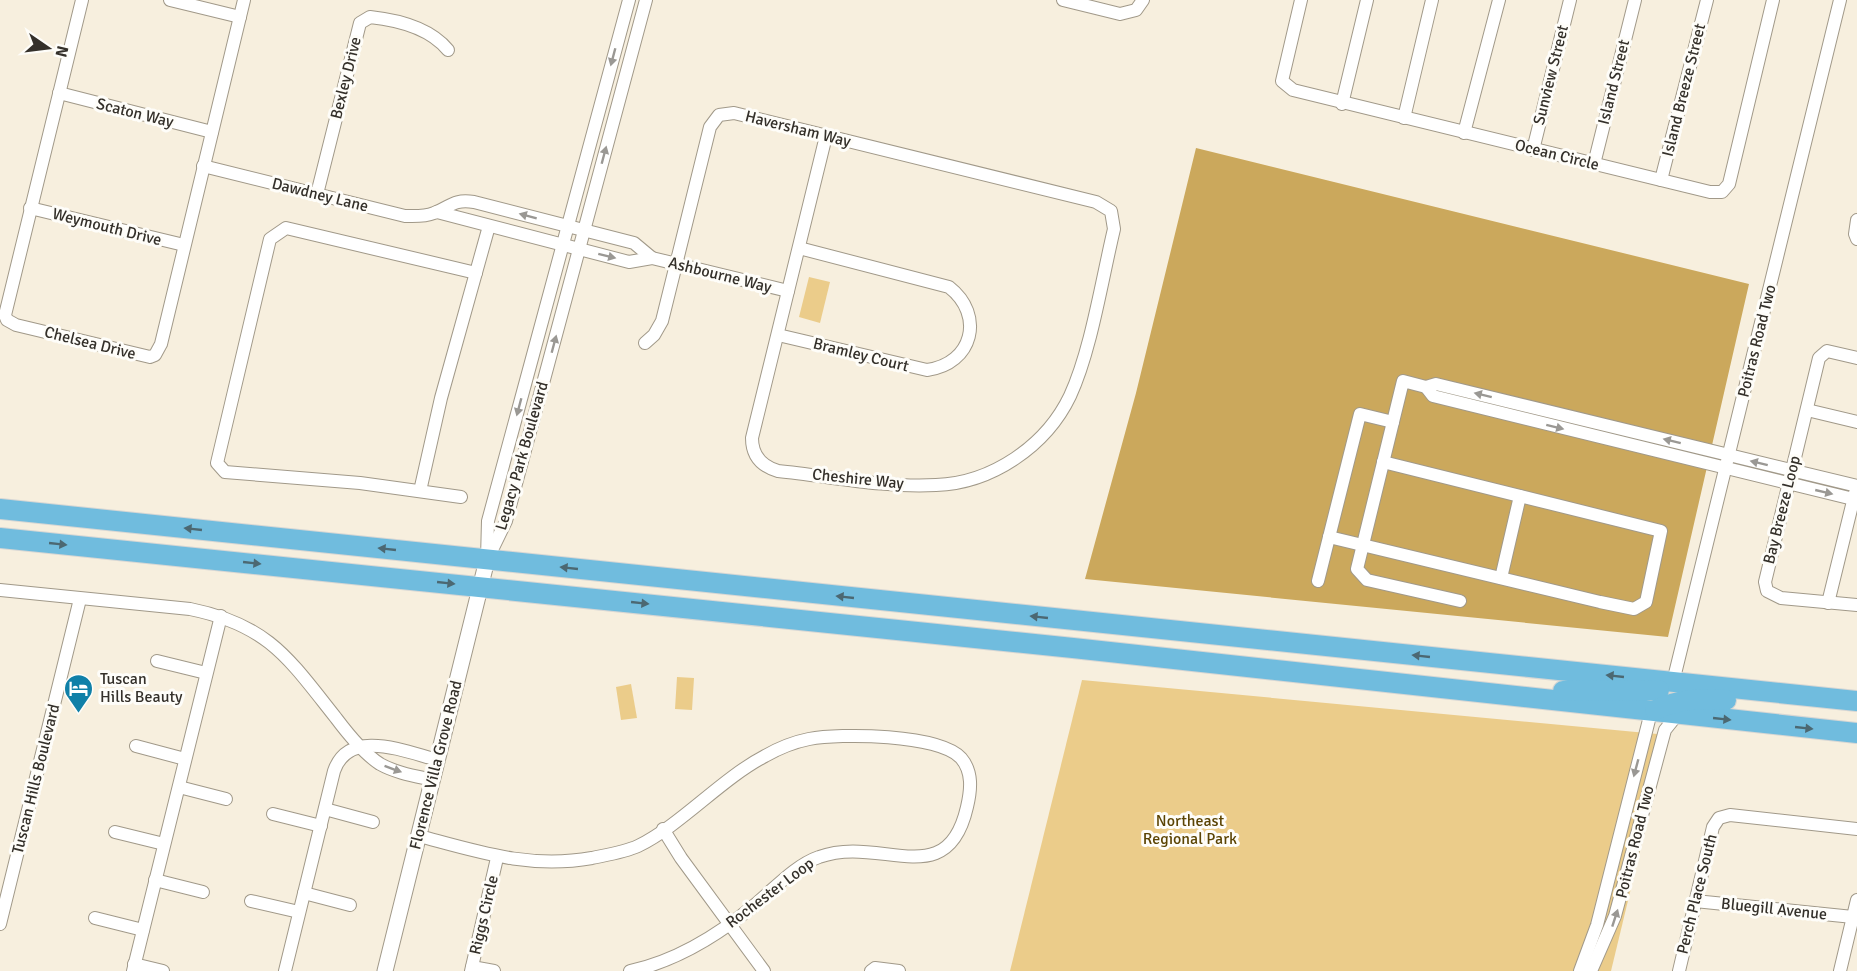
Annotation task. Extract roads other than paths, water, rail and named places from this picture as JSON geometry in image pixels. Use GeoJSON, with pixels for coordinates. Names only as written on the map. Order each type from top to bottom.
{"type":"FeatureCollection","features":[{"type":"Feature","properties":{"kind":"highway"},"geometry":{"type":"LineString","coordinates":[[0,509],[1857,701]]}},
{"type":"Feature","properties":{"kind":"highway"},"geometry":{"type":"LineString","coordinates":[[0,538],[481,586],[1857,733]]}},
{"type":"Feature","properties":{"kind":"highway"},"geometry":{"type":"LineString","coordinates":[[1051,646],[1057,637],[1073,633],[1146,635],[1213,641],[1242,638]]}},
{"type":"Feature","properties":{"kind":"highway"},"geometry":{"type":"LineString","coordinates":[[1439,688],[1462,681],[1567,692],[1641,692],[1663,689],[1673,682]]}},
{"type":"Feature","properties":{"kind":"highway"},"geometry":{"type":"LineString","coordinates":[[1652,712],[1682,700],[1701,698],[1780,701],[1857,709]]}},
{"type":"Feature","properties":{"kind":"street","name":"Chelsea Drive"},"geometry":{"type":"LineString","coordinates":[[82,0],[5,309],[7,320],[16,325],[144,357],[155,355],[161,344],[244,0]]}},
{"type":"Feature","properties":{"kind":"street"},"geometry":{"type":"LineString","coordinates":[[170,0],[240,17]]}},
{"type":"Feature","properties":{"kind":"street","name":"Legacy Park Boulevard"},"geometry":{"type":"LineString","coordinates":[[487,560],[488,521],[628,0]]}},
{"type":"Feature","properties":{"kind":"street","name":"Legacy Park Boulevard"},"geometry":{"type":"LineString","coordinates":[[487,560],[506,521],[646,0]]}},
{"type":"Feature","properties":{"kind":"street"},"geometry":{"type":"LineString","coordinates":[[1063,0],[1120,14],[1136,10],[1143,0]]}},
{"type":"Feature","properties":{"kind":"street","name":"Ocean Circle"},"geometry":{"type":"LineString","coordinates":[[1301,0],[1282,81],[1293,90],[1342,104],[1710,192],[1722,192],[1729,184],[1773,0]]}},
{"type":"Feature","properties":{"kind":"street"},"geometry":{"type":"LineString","coordinates":[[1342,104],[1367,0]]}},
{"type":"Feature","properties":{"kind":"street"},"geometry":{"type":"LineString","coordinates":[[1404,118],[1432,0]]}},
{"type":"Feature","properties":{"kind":"street"},"geometry":{"type":"LineString","coordinates":[[1464,133],[1499,0]]}},
{"type":"Feature","properties":{"kind":"street","name":"Sunview Street"},"geometry":{"type":"LineString","coordinates":[[1533,150],[1570,0]]}},
{"type":"Feature","properties":{"kind":"street","name":"Island Street"},"geometry":{"type":"LineString","coordinates":[[1594,164],[1635,0]]}},
{"type":"Feature","properties":{"kind":"street","name":"Island Breeze Street"},"geometry":{"type":"LineString","coordinates":[[1660,180],[1707,0]]}},
{"type":"Feature","properties":{"kind":"street","name":"Poitras Road Two"},"geometry":{"type":"LineString","coordinates":[[1673,682],[1840,0]]}},
{"type":"Feature","properties":{"kind":"street","name":"Bexley Drive"},"geometry":{"type":"LineString","coordinates":[[317,194],[360,23],[370,17],[418,28],[435,37],[448,50]]}},
{"type":"Feature","properties":{"kind":"street","name":"Scaton Way"},"geometry":{"type":"LineString","coordinates":[[58,93],[212,132]]}},
{"type":"Feature","properties":{"kind":"street","name":"Haversham Way"},"geometry":{"type":"LineString","coordinates":[[645,343],[654,335],[662,321],[710,127],[719,115],[734,113],[1096,202],[1112,211]]}},
{"type":"Feature","properties":{"kind":"street","name":"Cheshire Way"},"geometry":{"type":"LineString","coordinates":[[826,136],[752,438],[754,453],[764,465],[778,471],[913,485],[951,484],[979,477],[1006,464],[1032,446],[1052,424],[1069,398],[1080,371],[1114,229],[1115,220],[1112,211]]}},
{"type":"Feature","properties":{"kind":"street","name":"Dawdney Lane"},"geometry":{"type":"LineString","coordinates":[[203,166],[405,216],[423,217],[437,212],[452,202],[467,201],[584,231]]}},
{"type":"Feature","properties":{"kind":"street","name":"Weymouth Drive"},"geometry":{"type":"LineString","coordinates":[[30,208],[184,245]]}},
{"type":"Feature","properties":{"kind":"street","name":"Dawdney Lane"},"geometry":{"type":"LineString","coordinates":[[437,212],[562,245]]}},
{"type":"Feature","properties":{"kind":"street"},"geometry":{"type":"LineString","coordinates":[[1857,220],[1855,230],[1857,239]]}},
{"type":"Feature","properties":{"kind":"street"},"geometry":{"type":"LineString","coordinates":[[420,491],[441,398],[489,226]]}},
{"type":"Feature","properties":{"kind":"street"},"geometry":{"type":"LineString","coordinates":[[461,496],[360,483],[225,472],[217,463],[270,239],[286,228],[476,273]]}},
{"type":"Feature","properties":{"kind":"street","name":"Ashbourne Way"},"geometry":{"type":"LineString","coordinates":[[584,231],[634,243],[652,258]]}},
{"type":"Feature","properties":{"kind":"street","name":"Ashbourne Way"},"geometry":{"type":"LineString","coordinates":[[562,245],[629,262],[652,258],[788,291]]}},
{"type":"Feature","properties":{"kind":"street","name":"Bramley Court"},"geometry":{"type":"LineString","coordinates":[[778,335],[927,370],[947,365],[956,359],[967,342],[970,331],[969,311],[958,294],[949,287],[799,248]]}},
{"type":"Feature","properties":{"kind":"street","name":"Bay Breeze Loop"},"geometry":{"type":"LineString","coordinates":[[1857,358],[1827,351],[1821,355],[1766,576],[1767,591],[1781,598],[1857,606]]}},
{"type":"Feature","properties":{"kind":"street"},"geometry":{"type":"LineString","coordinates":[[1460,601],[1367,580],[1357,569],[1403,381],[1426,387],[1436,384],[1729,455],[1790,477],[1856,493],[1828,603]]}},
{"type":"Feature","properties":{"kind":"street"},"geometry":{"type":"LineString","coordinates":[[1426,387],[1433,396],[1726,469],[1790,477]]}},
{"type":"Feature","properties":{"kind":"street"},"geometry":{"type":"LineString","coordinates":[[1501,413],[1504,400]]}},
{"type":"Feature","properties":{"kind":"street"},"geometry":{"type":"LineString","coordinates":[[1806,410],[1857,422]]}},
{"type":"Feature","properties":{"kind":"street"},"geometry":{"type":"LineString","coordinates":[[1318,581],[1360,414],[1393,422]]}},
{"type":"Feature","properties":{"kind":"street"},"geometry":{"type":"LineString","coordinates":[[1329,537],[1634,609],[1646,602],[1661,531],[1383,462]]}},
{"type":"Feature","properties":{"kind":"street"},"geometry":{"type":"LineString","coordinates":[[1501,578],[1520,496]]}},
{"type":"Feature","properties":{"kind":"street","name":"Florence Villa Grove Road"},"geometry":{"type":"LineString","coordinates":[[385,971],[487,560]]}},
{"type":"Feature","properties":{"kind":"street"},"geometry":{"type":"LineString","coordinates":[[0,590],[190,609],[220,615],[242,624],[277,648],[343,729],[372,758],[387,767],[433,780]]}},
{"type":"Feature","properties":{"kind":"street","name":"Tuscan Hills Boulevard"},"geometry":{"type":"LineString","coordinates":[[0,924],[80,599]]}},
{"type":"Feature","properties":{"kind":"street"},"geometry":{"type":"LineString","coordinates":[[163,971],[134,967],[220,615]]}},
{"type":"Feature","properties":{"kind":"street"},"geometry":{"type":"LineString","coordinates":[[157,661],[206,673]]}},
{"type":"Feature","properties":{"kind":"street","name":"Poitras Road Two"},"geometry":{"type":"LineString","coordinates":[[1580,971],[1597,925],[1652,712]]}},
{"type":"Feature","properties":{"kind":"street","name":"Poitras Road Two"},"geometry":{"type":"LineString","coordinates":[[1591,971],[1616,916],[1665,730],[1677,715]]}},
{"type":"Feature","properties":{"kind":"street","name":"Rochester Loop"},"geometry":{"type":"LineString","coordinates":[[419,836],[497,858],[545,861],[593,858],[637,846],[725,782],[780,749],[825,737],[877,738],[940,746],[962,760],[971,785],[964,818],[954,842],[945,850],[926,856],[853,850],[820,856],[801,867],[730,925],[681,953],[630,971]]}},
{"type":"Feature","properties":{"kind":"street"},"geometry":{"type":"LineString","coordinates":[[285,971],[337,764],[346,753],[362,746],[375,745],[438,760]]}},
{"type":"Feature","properties":{"kind":"street"},"geometry":{"type":"LineString","coordinates":[[136,746],[185,759]]}},
{"type":"Feature","properties":{"kind":"street"},"geometry":{"type":"LineString","coordinates":[[178,787],[226,799]]}},
{"type":"Feature","properties":{"kind":"street"},"geometry":{"type":"LineString","coordinates":[[325,809],[373,822]]}},
{"type":"Feature","properties":{"kind":"street"},"geometry":{"type":"LineString","coordinates":[[273,814],[321,826]]}},
{"type":"Feature","properties":{"kind":"street","name":"Perch Place South"},"geometry":{"type":"LineString","coordinates":[[1679,971],[1713,826],[1719,818],[1730,815],[1857,829]]}},
{"type":"Feature","properties":{"kind":"street"},"geometry":{"type":"LineString","coordinates":[[663,829],[681,858],[764,971]]}},
{"type":"Feature","properties":{"kind":"street"},"geometry":{"type":"LineString","coordinates":[[115,832],[164,844]]}},
{"type":"Feature","properties":{"kind":"street","name":"Riggs Circle"},"geometry":{"type":"LineString","coordinates":[[472,969],[497,858]]}},
{"type":"Feature","properties":{"kind":"street"},"geometry":{"type":"LineString","coordinates":[[155,880],[203,892]]}},
{"type":"Feature","properties":{"kind":"street"},"geometry":{"type":"LineString","coordinates":[[304,893],[350,905]]}},
{"type":"Feature","properties":{"kind":"street"},"geometry":{"type":"LineString","coordinates":[[1840,971],[1857,900]]}},
{"type":"Feature","properties":{"kind":"street"},"geometry":{"type":"LineString","coordinates":[[251,901],[299,912]]}},
{"type":"Feature","properties":{"kind":"street","name":"Bluegill Avenue"},"geometry":{"type":"LineString","coordinates":[[1695,901],[1853,917]]}},
{"type":"Feature","properties":{"kind":"street"},"geometry":{"type":"LineString","coordinates":[[95,918],[143,930]]}},
{"type":"Feature","properties":{"kind":"street"},"geometry":{"type":"LineString","coordinates":[[871,971],[875,968],[899,971]]}},
{"type":"Feature","properties":{"kind":"street"},"geometry":{"type":"LineString","coordinates":[[472,969],[494,971]]}},
{"type":"Feature","properties":{"kind":"place","name":"Tuscan Hills Beauty"},"geometry":{"type":"Point","coordinates":[79,714]}},
{"type":"Feature","properties":{"kind":"park label","name":"Northeast Regional Park"},"geometry":{"type":"Point","coordinates":[1190,830]}}]}
